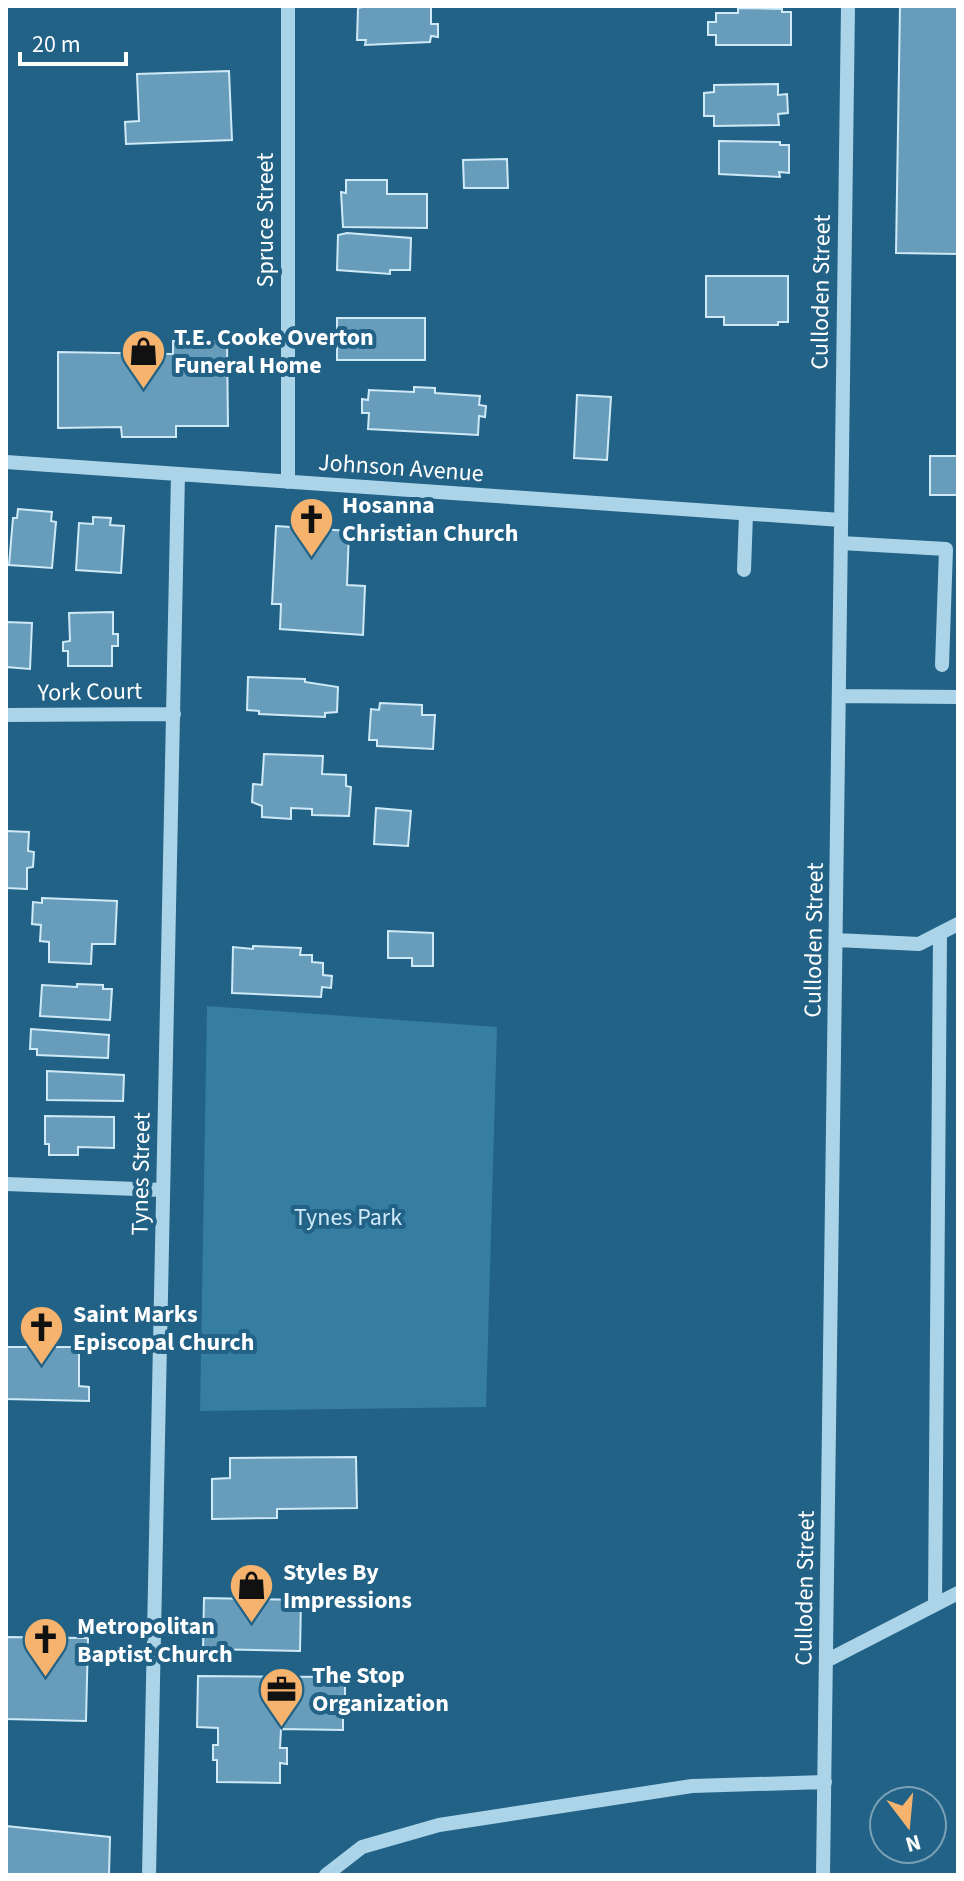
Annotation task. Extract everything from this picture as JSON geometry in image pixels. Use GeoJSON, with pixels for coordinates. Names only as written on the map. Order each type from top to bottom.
{"type":"FeatureCollection","features":[{"type":"Feature","properties":{"kind":"street","name":"Spruce Street"},"geometry":{"type":"LineString","coordinates":[[288,6],[288,482]]}},
{"type":"Feature","properties":{"kind":"street","name":"Culloden Street"},"geometry":{"type":"LineString","coordinates":[[823,1875],[848,6]]}},
{"type":"Feature","properties":{"kind":"street","name":"Johnson Avenue"},"geometry":{"type":"LineString","coordinates":[[6,462],[841,520]]}},
{"type":"Feature","properties":{"kind":"street","name":"Tynes Street"},"geometry":{"type":"LineString","coordinates":[[149,1875],[178,474]]}},
{"type":"Feature","properties":{"kind":"street"},"geometry":{"type":"LineString","coordinates":[[744,570],[746,514]]}},
{"type":"Feature","properties":{"kind":"street"},"geometry":{"type":"LineString","coordinates":[[841,543],[946,549],[942,665]]}},
{"type":"Feature","properties":{"kind":"street"},"geometry":{"type":"LineString","coordinates":[[839,696],[958,697]]}},
{"type":"Feature","properties":{"kind":"street","name":"York Court"},"geometry":{"type":"LineString","coordinates":[[6,715],[174,714]]}},
{"type":"Feature","properties":{"kind":"street"},"geometry":{"type":"LineString","coordinates":[[836,940],[919,944],[958,924]]}},
{"type":"Feature","properties":{"kind":"street"},"geometry":{"type":"LineString","coordinates":[[935,1604],[940,934]]}},
{"type":"Feature","properties":{"kind":"street"},"geometry":{"type":"LineString","coordinates":[[6,1184],[163,1190]]}},
{"type":"Feature","properties":{"kind":"street"},"geometry":{"type":"LineString","coordinates":[[826,1661],[958,1593]]}},
{"type":"Feature","properties":{"kind":"street"},"geometry":{"type":"LineString","coordinates":[[326,1875],[362,1847],[439,1825],[692,1786],[825,1782]]}},
{"type":"Feature","properties":{"kind":"green space","name":"Tynes Park"},"geometry":{"type":"Polygon","coordinates":[[[207,1006],[497,1027],[486,1407],[200,1411],[207,1006]]]}},
{"type":"Feature","properties":{"kind":"building"},"geometry":{"type":"Polygon","coordinates":[[[431,6],[431,24],[438,24],[438,37],[431,36],[430,42],[365,45],[366,40],[357,40],[358,8],[431,6]]]}},
{"type":"Feature","properties":{"kind":"building"},"geometry":{"type":"Polygon","coordinates":[[[900,6],[958,6],[958,254],[896,253],[900,6]]]}},
{"type":"Feature","properties":{"kind":"building"},"geometry":{"type":"Polygon","coordinates":[[[738,8],[791,12],[791,45],[716,45],[716,35],[708,35],[708,22],[716,22],[716,13],[738,13],[738,8]]]}},
{"type":"Feature","properties":{"kind":"building"},"geometry":{"type":"Polygon","coordinates":[[[229,71],[232,140],[126,144],[125,122],[139,121],[137,74],[229,71]]]}},
{"type":"Feature","properties":{"kind":"building"},"geometry":{"type":"Polygon","coordinates":[[[778,84],[778,95],[787,94],[788,113],[778,114],[779,125],[714,126],[714,116],[704,116],[704,93],[714,92],[714,85],[778,84]]]}},
{"type":"Feature","properties":{"kind":"building"},"geometry":{"type":"Polygon","coordinates":[[[719,141],[780,142],[780,145],[789,145],[789,173],[779,172],[780,177],[719,174],[719,141]]]}},
{"type":"Feature","properties":{"kind":"building"},"geometry":{"type":"Polygon","coordinates":[[[507,159],[508,188],[464,188],[463,160],[507,159]]]}},
{"type":"Feature","properties":{"kind":"building"},"geometry":{"type":"Polygon","coordinates":[[[346,180],[387,180],[387,194],[427,194],[427,228],[343,227],[341,192],[346,193],[346,180]]]}},
{"type":"Feature","properties":{"kind":"building"},"geometry":{"type":"Polygon","coordinates":[[[338,235],[411,238],[410,270],[390,270],[390,274],[337,270],[338,235]]]}},
{"type":"Feature","properties":{"kind":"building"},"geometry":{"type":"Polygon","coordinates":[[[706,276],[788,276],[788,322],[778,322],[778,325],[724,325],[724,317],[706,317],[706,276]]]}},
{"type":"Feature","properties":{"kind":"building"},"geometry":{"type":"Polygon","coordinates":[[[337,318],[425,318],[425,360],[337,360],[337,318]]]}},
{"type":"Feature","properties":{"kind":"building","name":"T.E. Cooke Overton Funeral Home"},"geometry":{"type":"Polygon","coordinates":[[[173,341],[227,341],[228,426],[176,426],[176,437],[122,437],[121,427],[58,428],[58,352],[173,354],[173,341]]]}},
{"type":"Feature","properties":{"kind":"building"},"geometry":{"type":"Polygon","coordinates":[[[414,387],[435,388],[435,393],[480,396],[479,405],[486,406],[485,417],[479,416],[478,435],[368,429],[369,413],[362,413],[362,399],[368,400],[369,390],[414,392],[414,387]]]}},
{"type":"Feature","properties":{"kind":"building"},"geometry":{"type":"Polygon","coordinates":[[[577,395],[611,397],[607,460],[574,458],[577,395]]]}},
{"type":"Feature","properties":{"kind":"building"},"geometry":{"type":"Polygon","coordinates":[[[930,456],[958,456],[958,495],[930,495],[930,456]]]}},
{"type":"Feature","properties":{"kind":"building"},"geometry":{"type":"Polygon","coordinates":[[[18,509],[52,512],[51,521],[56,522],[52,568],[9,565],[13,518],[17,518],[18,509]]]}},
{"type":"Feature","properties":{"kind":"building"},"geometry":{"type":"Polygon","coordinates":[[[93,517],[111,518],[110,525],[124,526],[121,573],[76,570],[79,523],[93,524],[93,517]]]}},
{"type":"Feature","properties":{"kind":"building","name":"Hosanna Christian Church"},"geometry":{"type":"Polygon","coordinates":[[[276,526],[349,531],[347,585],[365,586],[363,635],[280,629],[281,604],[272,604],[276,526]]]}},
{"type":"Feature","properties":{"kind":"building"},"geometry":{"type":"Polygon","coordinates":[[[113,612],[113,634],[118,634],[118,646],[112,646],[112,666],[68,666],[68,651],[63,651],[63,642],[70,641],[69,613],[113,612]]]}},
{"type":"Feature","properties":{"kind":"building"},"geometry":{"type":"Polygon","coordinates":[[[6,622],[32,623],[30,669],[6,667],[6,622]]]}},
{"type":"Feature","properties":{"kind":"building"},"geometry":{"type":"Polygon","coordinates":[[[248,677],[305,679],[305,682],[338,687],[337,712],[325,713],[325,717],[259,714],[259,711],[247,710],[248,677]]]}},
{"type":"Feature","properties":{"kind":"building"},"geometry":{"type":"Polygon","coordinates":[[[380,703],[422,705],[422,715],[435,715],[433,749],[377,746],[377,740],[369,740],[371,709],[379,710],[380,703]]]}},
{"type":"Feature","properties":{"kind":"building"},"geometry":{"type":"Polygon","coordinates":[[[264,754],[323,756],[322,774],[346,775],[346,786],[351,787],[349,816],[312,815],[312,809],[291,808],[291,819],[262,817],[262,806],[252,802],[253,784],[262,785],[264,754]]]}},
{"type":"Feature","properties":{"kind":"building"},"geometry":{"type":"Polygon","coordinates":[[[376,808],[411,811],[408,846],[374,844],[376,808]]]}},
{"type":"Feature","properties":{"kind":"building"},"geometry":{"type":"Polygon","coordinates":[[[6,831],[29,832],[28,851],[34,852],[33,867],[27,868],[27,889],[6,888],[6,831]]]}},
{"type":"Feature","properties":{"kind":"building"},"geometry":{"type":"Polygon","coordinates":[[[42,898],[117,901],[115,944],[92,944],[91,964],[49,962],[49,942],[40,941],[41,925],[32,924],[33,902],[42,903],[42,898]]]}},
{"type":"Feature","properties":{"kind":"building"},"geometry":{"type":"Polygon","coordinates":[[[388,931],[433,933],[433,966],[412,966],[412,958],[388,958],[388,931]]]}},
{"type":"Feature","properties":{"kind":"building"},"geometry":{"type":"Polygon","coordinates":[[[253,946],[301,948],[300,955],[312,955],[312,962],[323,963],[323,975],[332,976],[331,988],[322,987],[321,997],[232,993],[233,947],[253,949],[253,946]]]}},
{"type":"Feature","properties":{"kind":"building"},"geometry":{"type":"Polygon","coordinates":[[[77,984],[103,985],[103,989],[112,989],[110,1020],[40,1016],[42,985],[77,987],[77,984]]]}},
{"type":"Feature","properties":{"kind":"building"},"geometry":{"type":"Polygon","coordinates":[[[31,1029],[109,1035],[108,1058],[37,1055],[37,1049],[30,1049],[31,1029]]]}},
{"type":"Feature","properties":{"kind":"building"},"geometry":{"type":"Polygon","coordinates":[[[47,1071],[124,1075],[123,1101],[47,1100],[47,1071]]]}},
{"type":"Feature","properties":{"kind":"building"},"geometry":{"type":"Polygon","coordinates":[[[45,1116],[114,1117],[114,1148],[78,1147],[78,1155],[49,1155],[49,1144],[45,1144],[45,1116]]]}},
{"type":"Feature","properties":{"kind":"building","name":"Saint Marks Episcopal Church"},"geometry":{"type":"Polygon","coordinates":[[[6,1347],[79,1347],[79,1386],[89,1387],[89,1401],[6,1399],[6,1347]]]}},
{"type":"Feature","properties":{"kind":"building"},"geometry":{"type":"Polygon","coordinates":[[[356,1457],[357,1508],[277,1509],[277,1518],[212,1519],[212,1479],[230,1478],[230,1458],[356,1457]]]}},
{"type":"Feature","properties":{"kind":"building","name":"Styles By Impressions"},"geometry":{"type":"Polygon","coordinates":[[[204,1598],[301,1600],[300,1651],[203,1649],[204,1598]]]}},
{"type":"Feature","properties":{"kind":"building","name":"Metropolitan Baptist Church"},"geometry":{"type":"Polygon","coordinates":[[[6,1637],[88,1638],[86,1721],[6,1719],[6,1637]]]}},
{"type":"Feature","properties":{"kind":"building","name":"The Stop Organization"},"geometry":{"type":"Polygon","coordinates":[[[198,1676],[345,1677],[345,1699],[349,1699],[349,1709],[343,1709],[343,1730],[281,1729],[280,1748],[287,1748],[287,1764],[280,1763],[280,1783],[217,1782],[213,1745],[218,1745],[218,1728],[197,1727],[198,1676]]]}},
{"type":"Feature","properties":{"kind":"building"},"geometry":{"type":"Polygon","coordinates":[[[6,1826],[110,1837],[109,1875],[6,1875],[6,1826]]]}},
{"type":"Feature","properties":{"kind":"place","name":"T.E. Cooke Overton Funeral Home"},"geometry":{"type":"Point","coordinates":[143,390]}},
{"type":"Feature","properties":{"kind":"place","name":"Hosanna Christian Church"},"geometry":{"type":"Point","coordinates":[311,558]}},
{"type":"Feature","properties":{"kind":"place","name":"Saint Marks Episcopal Church"},"geometry":{"type":"Point","coordinates":[42,1367]}},
{"type":"Feature","properties":{"kind":"place","name":"Styles By Impressions"},"geometry":{"type":"Point","coordinates":[252,1625]}},
{"type":"Feature","properties":{"kind":"place","name":"Metropolitan Baptist Church"},"geometry":{"type":"Point","coordinates":[46,1679]}},
{"type":"Feature","properties":{"kind":"place","name":"The Stop Organization"},"geometry":{"type":"Point","coordinates":[281,1728]}}]}
